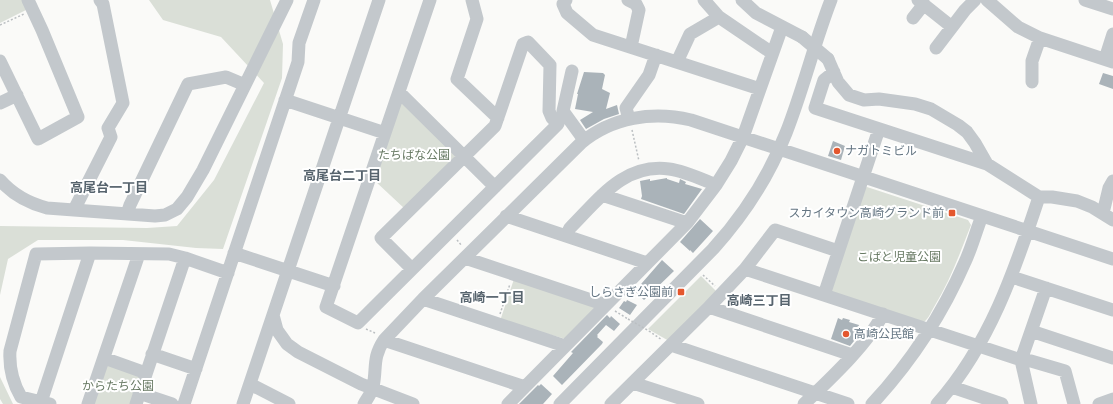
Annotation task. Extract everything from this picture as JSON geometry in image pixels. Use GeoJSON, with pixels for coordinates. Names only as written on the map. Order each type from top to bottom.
{"type":"FeatureCollection","features":[{"type":"Feature","properties":{"kind":"street"},"geometry":{"type":"LineString","coordinates":[[74,210],[111,136],[108,128],[123,103],[103,4],[100,0]]}},
{"type":"Feature","properties":{"kind":"street"},"geometry":{"type":"LineString","coordinates":[[0,180],[15,195],[32,204],[47,208],[155,216],[165,215],[177,209],[203,170],[286,0]]}},
{"type":"Feature","properties":{"kind":"street"},"geometry":{"type":"LineString","coordinates":[[184,404],[298,62],[299,43],[314,0]]}},
{"type":"Feature","properties":{"kind":"street"},"geometry":{"type":"LineString","coordinates":[[243,404],[379,0]]}},
{"type":"Feature","properties":{"kind":"street"},"geometry":{"type":"LineString","coordinates":[[412,269],[381,238],[495,126],[523,44],[528,42],[550,65],[549,111],[552,118],[558,124],[358,323],[326,307],[430,0]]}},
{"type":"Feature","properties":{"kind":"street"},"geometry":{"type":"LineString","coordinates":[[472,0],[477,19],[458,79],[498,118]]}},
{"type":"Feature","properties":{"kind":"street"},"geometry":{"type":"LineString","coordinates":[[566,0],[563,4],[567,13],[593,35],[760,89]]}},
{"type":"Feature","properties":{"kind":"street"},"geometry":{"type":"LineString","coordinates":[[628,0],[636,4],[639,10],[631,47]]}},
{"type":"Feature","properties":{"kind":"street"},"geometry":{"type":"LineString","coordinates":[[704,0],[719,17],[772,53]]}},
{"type":"Feature","properties":{"kind":"street"},"geometry":{"type":"LineString","coordinates":[[742,0],[756,13],[802,37],[828,59],[840,86],[849,95],[864,100],[879,99],[923,106],[958,125],[972,137],[987,164]]}},
{"type":"Feature","properties":{"kind":"street"},"geometry":{"type":"LineString","coordinates":[[560,404],[726,235],[749,204],[765,178],[786,132],[831,0]]}},
{"type":"Feature","properties":{"kind":"street"},"geometry":{"type":"LineString","coordinates":[[936,48],[975,0]]}},
{"type":"Feature","properties":{"kind":"street"},"geometry":{"type":"LineString","coordinates":[[987,0],[1018,27],[1040,38],[1109,61],[1113,34]]}},
{"type":"Feature","properties":{"kind":"street"},"geometry":{"type":"LineString","coordinates":[[1085,0],[1113,9]]}},
{"type":"Feature","properties":{"kind":"street"},"geometry":{"type":"LineString","coordinates":[[913,18],[921,2],[952,27]]}},
{"type":"Feature","properties":{"kind":"street"},"geometry":{"type":"LineString","coordinates":[[0,61],[38,139],[78,117],[30,5]]}},
{"type":"Feature","properties":{"kind":"street"},"geometry":{"type":"LineString","coordinates":[[677,62],[690,34],[719,17]]}},
{"type":"Feature","properties":{"kind":"street"},"geometry":{"type":"LineString","coordinates":[[508,404],[687,223],[716,185],[731,161],[743,137],[782,27]]}},
{"type":"Feature","properties":{"kind":"street"},"geometry":{"type":"LineString","coordinates":[[1032,82],[1032,61],[1040,38]]}},
{"type":"Feature","properties":{"kind":"street"},"geometry":{"type":"LineString","coordinates":[[629,119],[626,108],[649,75],[656,55]]}},
{"type":"Feature","properties":{"kind":"street"},"geometry":{"type":"LineString","coordinates":[[572,71],[563,111],[584,140]]}},
{"type":"Feature","properties":{"kind":"street"},"geometry":{"type":"LineString","coordinates":[[834,72],[824,80],[815,108],[987,164],[1039,197],[1052,197],[1077,201],[1108,216],[1109,188],[1113,181]]}},
{"type":"Feature","properties":{"kind":"street"},"geometry":{"type":"LineString","coordinates":[[127,214],[188,84],[226,77],[245,85]]}},
{"type":"Feature","properties":{"kind":"street"},"geometry":{"type":"LineString","coordinates":[[399,92],[495,188]]}},
{"type":"Feature","properties":{"kind":"street"},"geometry":{"type":"LineString","coordinates":[[0,103],[17,95]]}},
{"type":"Feature","properties":{"kind":"street"},"geometry":{"type":"LineString","coordinates":[[285,100],[385,134]]}},
{"type":"Feature","properties":{"kind":"street"},"geometry":{"type":"LineString","coordinates":[[364,404],[373,388],[375,359],[380,346],[380,337],[423,299],[465,253],[506,216],[584,140],[602,129],[629,119],[659,116],[678,117],[1113,259]]}},
{"type":"Feature","properties":{"kind":"street"},"geometry":{"type":"LineString","coordinates":[[824,295],[879,129]]}},
{"type":"Feature","properties":{"kind":"street"},"geometry":{"type":"LineString","coordinates":[[566,236],[570,228],[602,195],[620,179],[631,174],[656,169],[669,169],[716,185]]}},
{"type":"Feature","properties":{"kind":"street"},"geometry":{"type":"LineString","coordinates":[[602,195],[687,223]]}},
{"type":"Feature","properties":{"kind":"street"},"geometry":{"type":"LineString","coordinates":[[937,404],[952,387],[978,346],[996,312],[1012,277],[1039,197]]}},
{"type":"Feature","properties":{"kind":"street"},"geometry":{"type":"LineString","coordinates":[[506,216],[648,263]]}},
{"type":"Feature","properties":{"kind":"street"},"geometry":{"type":"LineString","coordinates":[[872,404],[899,373],[930,330],[960,273],[982,216]]}},
{"type":"Feature","properties":{"kind":"street"},"geometry":{"type":"LineString","coordinates":[[611,404],[709,307],[745,269],[775,230],[838,251]]}},
{"type":"Feature","properties":{"kind":"street"},"geometry":{"type":"LineString","coordinates":[[90,253],[45,403],[21,397],[15,386],[9,359],[36,254],[90,253],[169,254],[228,272]]}},
{"type":"Feature","properties":{"kind":"street"},"geometry":{"type":"LineString","coordinates":[[234,253],[334,286]]}},
{"type":"Feature","properties":{"kind":"street"},"geometry":{"type":"LineString","coordinates":[[465,253],[513,274],[606,305]]}},
{"type":"Feature","properties":{"kind":"street"},"geometry":{"type":"LineString","coordinates":[[88,404],[138,254]]}},
{"type":"Feature","properties":{"kind":"street"},"geometry":{"type":"LineString","coordinates":[[172,404],[137,399],[185,258]]}},
{"type":"Feature","properties":{"kind":"street"},"geometry":{"type":"LineString","coordinates":[[745,269],[1021,360],[1031,361],[1065,370],[1074,404]]}},
{"type":"Feature","properties":{"kind":"street"},"geometry":{"type":"LineString","coordinates":[[1012,277],[1113,310]]}},
{"type":"Feature","properties":{"kind":"street"},"geometry":{"type":"LineString","coordinates":[[1031,404],[1021,360],[1046,288]]}},
{"type":"Feature","properties":{"kind":"street"},"geometry":{"type":"LineString","coordinates":[[423,299],[565,346]]}},
{"type":"Feature","properties":{"kind":"street"},"geometry":{"type":"LineString","coordinates":[[709,307],[852,355]]}},
{"type":"Feature","properties":{"kind":"street"},"geometry":{"type":"LineString","coordinates":[[804,404],[852,355],[878,324],[883,314]]}},
{"type":"Feature","properties":{"kind":"street"},"geometry":{"type":"LineString","coordinates":[[273,315],[277,330],[287,344],[298,352],[361,384],[413,404]]}},
{"type":"Feature","properties":{"kind":"street"},"geometry":{"type":"LineString","coordinates":[[1031,331],[1113,358]]}},
{"type":"Feature","properties":{"kind":"street"},"geometry":{"type":"LineString","coordinates":[[380,337],[525,387]]}},
{"type":"Feature","properties":{"kind":"street"},"geometry":{"type":"LineString","coordinates":[[671,345],[848,404]]}},
{"type":"Feature","properties":{"kind":"street"},"geometry":{"type":"LineString","coordinates":[[152,354],[196,369]]}},
{"type":"Feature","properties":{"kind":"street"},"geometry":{"type":"LineString","coordinates":[[104,358],[146,373]]}},
{"type":"Feature","properties":{"kind":"street"},"geometry":{"type":"LineString","coordinates":[[633,383],[698,404]]}},
{"type":"Feature","properties":{"kind":"street"},"geometry":{"type":"LineString","coordinates":[[250,384],[289,404]]}},
{"type":"Feature","properties":{"kind":"street"},"geometry":{"type":"LineString","coordinates":[[952,387],[1002,404]]}},
{"type":"Feature","properties":{"kind":"street"},"geometry":{"type":"LineString","coordinates":[[1099,404],[1113,399]]}},
{"type":"Feature","properties":{"kind":"path"},"geometry":{"type":"LineString","coordinates":[[0,25],[30,5]]}},
{"type":"Feature","properties":{"kind":"path"},"geometry":{"type":"LineString","coordinates":[[629,119],[641,171]]}},
{"type":"Feature","properties":{"kind":"path"},"geometry":{"type":"LineString","coordinates":[[449,233],[465,253]]}},
{"type":"Feature","properties":{"kind":"path"},"geometry":{"type":"LineString","coordinates":[[701,273],[722,293]]}},
{"type":"Feature","properties":{"kind":"path"},"geometry":{"type":"LineString","coordinates":[[496,324],[513,274]]}},
{"type":"Feature","properties":{"kind":"path"},"geometry":{"type":"LineString","coordinates":[[606,305],[671,345]]}},
{"type":"Feature","properties":{"kind":"path"},"geometry":{"type":"LineString","coordinates":[[364,328],[380,337]]}},
{"type":"Feature","properties":{"kind":"green space"},"geometry":{"type":"Polygon","coordinates":[[[0,0],[23,0],[28,9],[0,23],[0,0]]]}},
{"type":"Feature","properties":{"kind":"green space"},"geometry":{"type":"Polygon","coordinates":[[[149,0],[270,0],[283,44],[282,78],[223,249],[196,248],[123,240],[38,240],[8,259],[0,295],[0,226],[147,228],[177,226],[214,180],[264,83],[221,37],[163,20],[149,0]]]}},
{"type":"Feature","properties":{"kind":"green space","name":"たちばな公園"},"geometry":{"type":"Polygon","coordinates":[[[399,103],[404,103],[456,153],[455,159],[405,209],[375,181],[399,103]]]}},
{"type":"Feature","properties":{"kind":"green space","name":"こばと児童公園"},"geometry":{"type":"Polygon","coordinates":[[[867,187],[968,220],[971,225],[945,287],[929,317],[921,324],[831,294],[830,290],[863,189],[867,187]]]}},
{"type":"Feature","properties":{"kind":"green space"},"geometry":{"type":"Polygon","coordinates":[[[701,276],[717,292],[669,341],[648,329],[701,276]]]}},
{"type":"Feature","properties":{"kind":"green space"},"geometry":{"type":"Polygon","coordinates":[[[514,279],[594,306],[595,311],[566,339],[500,321],[514,279]]]}},
{"type":"Feature","properties":{"kind":"green space","name":"からたち公園"},"geometry":{"type":"Polygon","coordinates":[[[107,363],[142,375],[132,404],[93,404],[107,363]]]}},
{"type":"Feature","properties":{"kind":"green space"},"geometry":{"type":"Polygon","coordinates":[[[0,377],[13,404],[3,404],[0,399],[0,377]]]}},
{"type":"Feature","properties":{"kind":"building"},"geometry":{"type":"Polygon","coordinates":[[[584,72],[603,73],[605,75],[602,89],[610,93],[606,109],[617,105],[619,114],[604,119],[586,129],[580,120],[593,112],[575,109],[577,94],[584,72]]]}},
{"type":"Feature","properties":{"kind":"building"},"geometry":{"type":"Polygon","coordinates":[[[1103,73],[1113,76],[1113,89],[1099,84],[1103,73]]]}},
{"type":"Feature","properties":{"kind":"building","name":"ナガトミビル"},"geometry":{"type":"Polygon","coordinates":[[[833,141],[845,146],[841,160],[828,156],[833,141]]]}},
{"type":"Feature","properties":{"kind":"building"},"geometry":{"type":"Polygon","coordinates":[[[667,178],[679,183],[680,179],[686,182],[685,184],[702,189],[684,214],[641,199],[640,181],[667,178]]]}},
{"type":"Feature","properties":{"kind":"building"},"geometry":{"type":"Polygon","coordinates":[[[700,219],[713,231],[693,253],[680,242],[700,219]]]}},
{"type":"Feature","properties":{"kind":"building"},"geometry":{"type":"Polygon","coordinates":[[[662,260],[674,271],[644,300],[635,291],[662,260]]]}},
{"type":"Feature","properties":{"kind":"building"},"geometry":{"type":"Polygon","coordinates":[[[627,300],[637,305],[630,315],[619,308],[624,301],[626,302],[627,300]]]}},
{"type":"Feature","properties":{"kind":"building"},"geometry":{"type":"Polygon","coordinates":[[[607,315],[610,318],[611,316],[620,324],[614,331],[606,325],[597,335],[597,337],[603,342],[602,344],[562,385],[553,376],[573,353],[571,352],[607,315]]]}},
{"type":"Feature","properties":{"kind":"building","name":"高崎公民館"},"geometry":{"type":"Polygon","coordinates":[[[838,318],[842,320],[843,318],[850,320],[849,322],[859,325],[854,341],[850,346],[831,339],[838,318]]]}},
{"type":"Feature","properties":{"kind":"building"},"geometry":{"type":"Polygon","coordinates":[[[541,384],[552,394],[543,404],[519,404],[538,385],[539,386],[541,384]]]}},
{"type":"Feature","properties":{"kind":"place","name":"ナガトミビル"},"geometry":{"type":"Point","coordinates":[837,151]}},
{"type":"Feature","properties":{"kind":"place","name":"スカイタウン高崎グランド前"},"geometry":{"type":"Point","coordinates":[952,213]}},
{"type":"Feature","properties":{"kind":"place","name":"しらさぎ公園前"},"geometry":{"type":"Point","coordinates":[681,292]}},
{"type":"Feature","properties":{"kind":"place","name":"高崎公民館"},"geometry":{"type":"Point","coordinates":[846,334]}},
{"type":"Feature","properties":{"kind":"district","name":"高尾台二丁目"},"geometry":{"type":"Point","coordinates":[342,175]}},
{"type":"Feature","properties":{"kind":"district","name":"高尾台一丁目"},"geometry":{"type":"Point","coordinates":[109,187]}},
{"type":"Feature","properties":{"kind":"district","name":"高崎一丁目"},"geometry":{"type":"Point","coordinates":[492,297]}},
{"type":"Feature","properties":{"kind":"district","name":"高崎三丁目"},"geometry":{"type":"Point","coordinates":[759,300]}}]}
